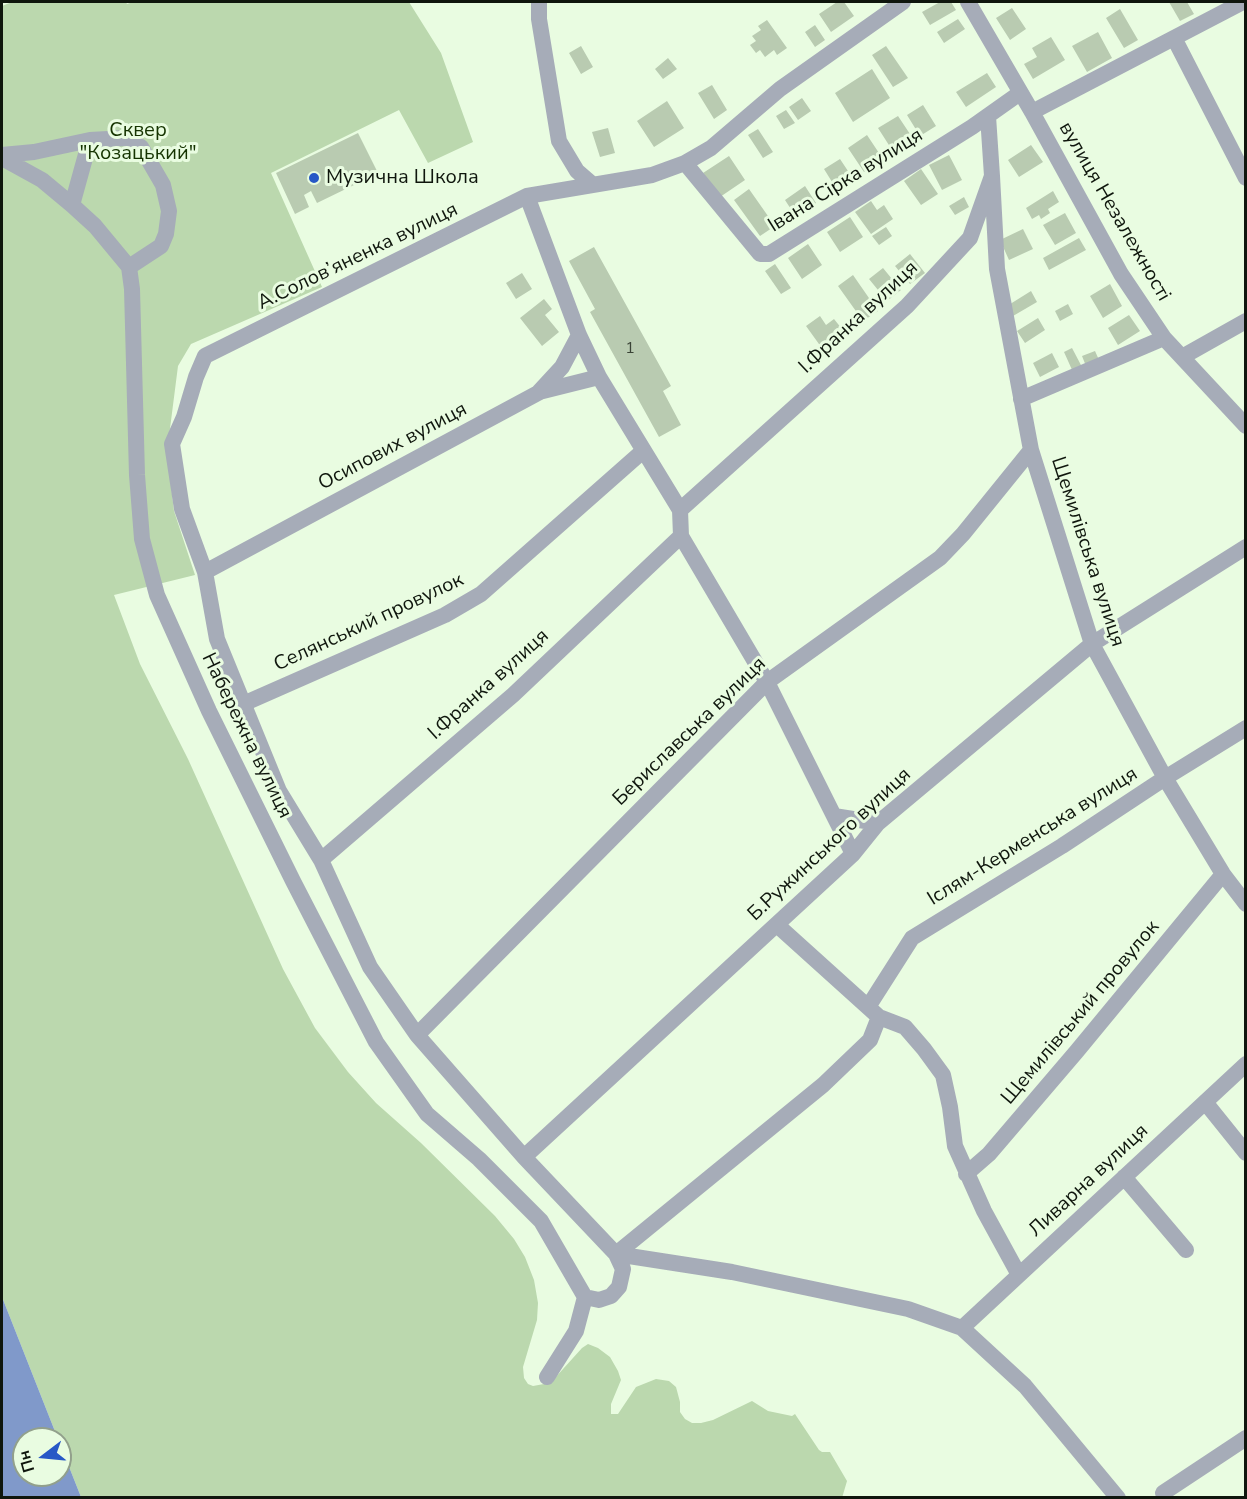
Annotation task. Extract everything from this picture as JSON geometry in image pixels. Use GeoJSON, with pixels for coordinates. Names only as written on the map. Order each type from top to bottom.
{"type":"FeatureCollection","features":[{"type":"Feature","properties":{"kind":"street"},"geometry":{"type":"LineString","coordinates":[[539,2],[539,19],[559,141],[577,171],[592,184]]}},
{"type":"Feature","properties":{"kind":"street","name":"А.Солов’яненка вулиця"},"geometry":{"type":"LineString","coordinates":[[206,572],[182,509],[172,444],[205,356],[527,196],[652,175],[685,163],[711,148],[780,89],[903,2]]}},
{"type":"Feature","properties":{"kind":"street","name":"вулиця Незалежності"},"geometry":{"type":"LineString","coordinates":[[968,2],[1032,112],[1121,274],[1164,338],[1245,426]]}},
{"type":"Feature","properties":{"kind":"street"},"geometry":{"type":"LineString","coordinates":[[1032,112],[1243,2]]}},
{"type":"Feature","properties":{"kind":"street"},"geometry":{"type":"LineString","coordinates":[[1174,38],[1245,178]]}},
{"type":"Feature","properties":{"kind":"street","name":"Івана Сірка вулиця"},"geometry":{"type":"LineString","coordinates":[[685,163],[760,254],[769,254],[988,116],[1020,93]]}},
{"type":"Feature","properties":{"kind":"street","name":"І.Франка вулиця"},"geometry":{"type":"LineString","coordinates":[[680,510],[915,298],[970,238],[992,176],[988,116]]}},
{"type":"Feature","properties":{"kind":"street"},"geometry":{"type":"LineString","coordinates":[[126,138],[141,147],[163,185],[169,211],[166,234],[161,246],[129,267],[95,226],[72,205],[42,180],[2,157],[90,140],[126,138]]}},
{"type":"Feature","properties":{"kind":"street"},"geometry":{"type":"LineString","coordinates":[[72,205],[90,140]]}},
{"type":"Feature","properties":{"kind":"street","name":"Щемилівська вулиця"},"geometry":{"type":"LineString","coordinates":[[992,176],[997,268],[1031,450],[1092,644],[1165,778],[1223,874],[1245,904]]}},
{"type":"Feature","properties":{"kind":"street"},"geometry":{"type":"LineString","coordinates":[[527,196],[579,335],[599,377],[680,510],[681,536],[767,682],[853,854]]}},
{"type":"Feature","properties":{"kind":"street","name":"Набережна вулиця"},"geometry":{"type":"LineString","coordinates":[[129,267],[132,289],[137,475],[142,539],[157,595],[209,711],[376,1042],[427,1114],[479,1159],[541,1221],[585,1297]]}},
{"type":"Feature","properties":{"kind":"street"},"geometry":{"type":"LineString","coordinates":[[1182,357],[1245,321]]}},
{"type":"Feature","properties":{"kind":"street","name":"Осипових вулиця"},"geometry":{"type":"LineString","coordinates":[[206,572],[538,393],[562,367],[579,335]]}},
{"type":"Feature","properties":{"kind":"street"},"geometry":{"type":"LineString","coordinates":[[1021,399],[1164,338]]}},
{"type":"Feature","properties":{"kind":"street"},"geometry":{"type":"LineString","coordinates":[[538,393],[599,377]]}},
{"type":"Feature","properties":{"kind":"street","name":"Бериславська вулиця"},"geometry":{"type":"LineString","coordinates":[[417,1035],[767,682],[940,558],[963,534],[1031,450]]}},
{"type":"Feature","properties":{"kind":"street","name":"Селянський провулок"},"geometry":{"type":"LineString","coordinates":[[243,704],[445,615],[481,594],[643,452]]}},
{"type":"Feature","properties":{"kind":"street","name":"І.Франка вулиця"},"geometry":{"type":"LineString","coordinates":[[321,860],[513,695],[681,536]]}},
{"type":"Feature","properties":{"kind":"street","name":"Б.Ружинського вулиця"},"geometry":{"type":"LineString","coordinates":[[524,1157],[853,854],[878,823],[1092,644],[1245,547]]}},
{"type":"Feature","properties":{"kind":"street"},"geometry":{"type":"LineString","coordinates":[[206,572],[217,639],[279,791],[321,860],[370,967],[417,1035],[524,1157],[616,1254],[623,1269],[620,1287],[599,1300],[585,1297],[576,1331],[547,1377]]}},
{"type":"Feature","properties":{"kind":"street","name":"Іслям-Керменська вулиця"},"geometry":{"type":"LineString","coordinates":[[616,1254],[823,1085],[870,1040],[873,1012],[912,938],[1062,846],[1245,728]]}},
{"type":"Feature","properties":{"kind":"street"},"geometry":{"type":"LineString","coordinates":[[834,816],[878,823]]}},
{"type":"Feature","properties":{"kind":"street","name":"Щемилівський провулок"},"geometry":{"type":"LineString","coordinates":[[966,1174],[997,1146],[1223,874]]}},
{"type":"Feature","properties":{"kind":"street"},"geometry":{"type":"LineString","coordinates":[[777,925],[873,1012],[905,1027],[943,1075],[955,1146],[966,1174],[1019,1275]]}},
{"type":"Feature","properties":{"kind":"street","name":"Ливарна вулиця"},"geometry":{"type":"LineString","coordinates":[[962,1328],[1245,1065]]}},
{"type":"Feature","properties":{"kind":"street"},"geometry":{"type":"LineString","coordinates":[[1205,1102],[1245,1153]]}},
{"type":"Feature","properties":{"kind":"street"},"geometry":{"type":"LineString","coordinates":[[1124,1177],[1186,1250]]}},
{"type":"Feature","properties":{"kind":"street"},"geometry":{"type":"LineString","coordinates":[[616,1254],[732,1272],[896,1306],[962,1328],[1026,1386],[1118,1497]]}},
{"type":"Feature","properties":{"kind":"street"},"geometry":{"type":"LineString","coordinates":[[1161,1496],[1245,1438]]}},
{"type":"Feature","properties":{"kind":"green space","name":"Сквер \"Козацький\""},"geometry":{"type":"Polygon","coordinates":[[[12,2],[126,2],[127,4],[133,2],[409,2],[441,53],[473,142],[428,163],[399,110],[271,173],[322,287],[191,344],[178,366],[167,452],[174,511],[195,575],[114,595],[140,664],[188,759],[283,969],[315,1028],[348,1072],[376,1103],[421,1143],[495,1216],[525,1257],[534,1280],[538,1303],[537,1320],[523,1367],[524,1378],[528,1384],[533,1386],[544,1384],[554,1379],[588,1344],[610,1357],[621,1380],[611,1404],[611,1414],[618,1414],[636,1387],[656,1379],[669,1381],[676,1387],[680,1412],[692,1423],[713,1420],[752,1401],[768,1411],[792,1416],[795,1414],[819,1450],[830,1452],[847,1481],[842,1498],[81,1497],[72,1474],[72,1427],[53,1427],[2,1297],[2,6],[12,2]]]}},
{"type":"Feature","properties":{"kind":"water"},"geometry":{"type":"Polygon","coordinates":[[[2,1297],[53,1427],[12,1427],[12,1487],[72,1487],[72,1474],[81,1497],[2,1497],[2,1297]]]}},
{"type":"Feature","properties":{"kind":"building"},"geometry":{"type":"Polygon","coordinates":[[[837,2],[844,2],[854,16],[831,32],[819,14],[837,2]]]}},
{"type":"Feature","properties":{"kind":"building"},"geometry":{"type":"Polygon","coordinates":[[[940,2],[951,2],[956,10],[930,25],[922,12],[940,2]]]}},
{"type":"Feature","properties":{"kind":"building"},"geometry":{"type":"Polygon","coordinates":[[[1169,2],[1187,2],[1194,14],[1180,21],[1169,2]]]}},
{"type":"Feature","properties":{"kind":"building"},"geometry":{"type":"Polygon","coordinates":[[[1012,8],[1026,29],[1010,40],[996,18],[1012,8]]]}},
{"type":"Feature","properties":{"kind":"building"},"geometry":{"type":"Polygon","coordinates":[[[1120,9],[1138,40],[1124,48],[1106,18],[1120,9]]]}},
{"type":"Feature","properties":{"kind":"building"},"geometry":{"type":"Polygon","coordinates":[[[958,19],[965,29],[944,43],[937,32],[958,19]]]}},
{"type":"Feature","properties":{"kind":"building"},"geometry":{"type":"Polygon","coordinates":[[[767,20],[787,48],[777,55],[774,50],[765,57],[760,50],[756,53],[750,45],[756,41],[752,36],[761,30],[758,26],[767,20]]]}},
{"type":"Feature","properties":{"kind":"building"},"geometry":{"type":"Polygon","coordinates":[[[815,25],[825,40],[815,47],[805,32],[815,25]]]}},
{"type":"Feature","properties":{"kind":"building"},"geometry":{"type":"Polygon","coordinates":[[[1098,32],[1112,58],[1087,72],[1072,46],[1098,32]]]}},
{"type":"Feature","properties":{"kind":"building"},"geometry":{"type":"Polygon","coordinates":[[[1051,37],[1065,60],[1033,79],[1024,64],[1037,57],[1032,48],[1051,37]]]}},
{"type":"Feature","properties":{"kind":"building"},"geometry":{"type":"Polygon","coordinates":[[[581,46],[593,67],[581,74],[569,53],[581,46]]]}},
{"type":"Feature","properties":{"kind":"building"},"geometry":{"type":"Polygon","coordinates":[[[886,46],[908,78],[893,87],[872,55],[886,46]]]}},
{"type":"Feature","properties":{"kind":"building"},"geometry":{"type":"Polygon","coordinates":[[[668,58],[677,69],[663,79],[655,69],[668,58]]]}},
{"type":"Feature","properties":{"kind":"building"},"geometry":{"type":"Polygon","coordinates":[[[872,69],[890,98],[853,122],[835,93],[872,69]]]}},
{"type":"Feature","properties":{"kind":"building"},"geometry":{"type":"Polygon","coordinates":[[[987,73],[996,87],[966,107],[956,92],[987,73]]]}},
{"type":"Feature","properties":{"kind":"building"},"geometry":{"type":"Polygon","coordinates":[[[712,85],[727,110],[714,119],[698,93],[712,85]]]}},
{"type":"Feature","properties":{"kind":"building"},"geometry":{"type":"Polygon","coordinates":[[[802,98],[811,111],[798,120],[789,107],[802,98]]]}},
{"type":"Feature","properties":{"kind":"building"},"geometry":{"type":"Polygon","coordinates":[[[667,101],[684,128],[654,147],[637,121],[667,101]]]}},
{"type":"Feature","properties":{"kind":"building"},"geometry":{"type":"Polygon","coordinates":[[[923,105],[936,126],[920,136],[907,115],[923,105]]]}},
{"type":"Feature","properties":{"kind":"building"},"geometry":{"type":"Polygon","coordinates":[[[786,110],[795,123],[784,129],[776,116],[786,110]]]}},
{"type":"Feature","properties":{"kind":"building"},"geometry":{"type":"Polygon","coordinates":[[[898,116],[914,140],[894,153],[878,128],[898,116]]]}},
{"type":"Feature","properties":{"kind":"building"},"geometry":{"type":"Polygon","coordinates":[[[608,128],[615,153],[600,157],[592,132],[608,128]]]}},
{"type":"Feature","properties":{"kind":"building"},"geometry":{"type":"Polygon","coordinates":[[[758,129],[773,152],[763,158],[748,135],[758,129]]]}},
{"type":"Feature","properties":{"kind":"building","name":"Музична Школа"},"geometry":{"type":"Polygon","coordinates":[[[358,133],[378,173],[360,182],[355,170],[349,173],[354,185],[317,203],[311,191],[304,195],[309,207],[295,214],[276,173],[358,133]]]}},
{"type":"Feature","properties":{"kind":"building"},"geometry":{"type":"Polygon","coordinates":[[[867,135],[883,159],[864,172],[848,148],[867,135]]]}},
{"type":"Feature","properties":{"kind":"building"},"geometry":{"type":"Polygon","coordinates":[[[1031,145],[1043,162],[1019,177],[1008,160],[1031,145]]]}},
{"type":"Feature","properties":{"kind":"building"},"geometry":{"type":"Polygon","coordinates":[[[949,155],[962,180],[942,190],[929,165],[949,155]]]}},
{"type":"Feature","properties":{"kind":"building"},"geometry":{"type":"Polygon","coordinates":[[[729,156],[745,180],[720,197],[703,173],[729,156]]]}},
{"type":"Feature","properties":{"kind":"building"},"geometry":{"type":"Polygon","coordinates":[[[840,159],[854,180],[837,190],[824,169],[840,159]]]}},
{"type":"Feature","properties":{"kind":"building"},"geometry":{"type":"Polygon","coordinates":[[[921,169],[938,194],[921,205],[904,181],[921,169]]]}},
{"type":"Feature","properties":{"kind":"building"},"geometry":{"type":"Polygon","coordinates":[[[805,186],[816,203],[796,217],[785,200],[805,186]]]}},
{"type":"Feature","properties":{"kind":"building"},"geometry":{"type":"Polygon","coordinates":[[[749,189],[775,226],[760,236],[734,200],[749,189]]]}},
{"type":"Feature","properties":{"kind":"building"},"geometry":{"type":"Polygon","coordinates":[[[1053,191],[1059,202],[1048,209],[1050,213],[1041,219],[1039,215],[1032,219],[1026,208],[1053,191]]]}},
{"type":"Feature","properties":{"kind":"building"},"geometry":{"type":"Polygon","coordinates":[[[964,197],[969,207],[955,215],[949,206],[964,197]]]}},
{"type":"Feature","properties":{"kind":"building"},"geometry":{"type":"Polygon","coordinates":[[[871,201],[877,210],[884,205],[893,219],[871,234],[855,212],[871,201]]]}},
{"type":"Feature","properties":{"kind":"building"},"geometry":{"type":"Polygon","coordinates":[[[1065,213],[1076,233],[1055,245],[1043,225],[1065,213]]]}},
{"type":"Feature","properties":{"kind":"building"},"geometry":{"type":"Polygon","coordinates":[[[850,217],[863,237],[840,252],[827,232],[850,217]]]}},
{"type":"Feature","properties":{"kind":"building"},"geometry":{"type":"Polygon","coordinates":[[[886,227],[892,236],[879,245],[872,236],[886,227]]]}},
{"type":"Feature","properties":{"kind":"building"},"geometry":{"type":"Polygon","coordinates":[[[1023,229],[1033,249],[1009,260],[1000,240],[1023,229]]]}},
{"type":"Feature","properties":{"kind":"building"},"geometry":{"type":"Polygon","coordinates":[[[1079,238],[1086,250],[1049,270],[1043,258],[1079,238]]]}},
{"type":"Feature","properties":{"kind":"building"},"geometry":{"type":"Polygon","coordinates":[[[808,244],[822,265],[802,279],[788,258],[808,244]]]}},
{"type":"Feature","properties":{"kind":"building"},"geometry":{"type":"Polygon","coordinates":[[[594,247],[671,386],[663,391],[681,425],[659,437],[590,312],[595,309],[569,261],[594,247]]]}},
{"type":"Feature","properties":{"kind":"building"},"geometry":{"type":"Polygon","coordinates":[[[910,254],[925,273],[910,284],[895,266],[910,254]]]}},
{"type":"Feature","properties":{"kind":"building"},"geometry":{"type":"Polygon","coordinates":[[[775,264],[791,288],[781,294],[765,271],[775,264]]]}},
{"type":"Feature","properties":{"kind":"building"},"geometry":{"type":"Polygon","coordinates":[[[883,268],[901,290],[887,301],[869,279],[883,268]]]}},
{"type":"Feature","properties":{"kind":"building"},"geometry":{"type":"Polygon","coordinates":[[[522,273],[532,289],[516,299],[506,283],[522,273]]]}},
{"type":"Feature","properties":{"kind":"building"},"geometry":{"type":"Polygon","coordinates":[[[853,275],[878,311],[863,321],[838,286],[853,275]]]}},
{"type":"Feature","properties":{"kind":"building"},"geometry":{"type":"Polygon","coordinates":[[[1110,284],[1122,306],[1103,318],[1090,296],[1110,284]]]}},
{"type":"Feature","properties":{"kind":"building"},"geometry":{"type":"Polygon","coordinates":[[[1031,291],[1037,302],[1013,316],[1007,306],[1031,291]]]}},
{"type":"Feature","properties":{"kind":"building"},"geometry":{"type":"Polygon","coordinates":[[[544,299],[552,309],[545,315],[559,332],[542,346],[520,318],[544,299]]]}},
{"type":"Feature","properties":{"kind":"building"},"geometry":{"type":"Polygon","coordinates":[[[1068,304],[1073,314],[1060,321],[1055,311],[1068,304]]]}},
{"type":"Feature","properties":{"kind":"building"},"geometry":{"type":"Polygon","coordinates":[[[1129,315],[1140,331],[1118,345],[1108,328],[1129,315]]]}},
{"type":"Feature","properties":{"kind":"building"},"geometry":{"type":"Polygon","coordinates":[[[820,316],[826,325],[834,319],[842,329],[834,335],[838,341],[824,351],[806,326],[820,316]]]}},
{"type":"Feature","properties":{"kind":"building"},"geometry":{"type":"Polygon","coordinates":[[[1038,318],[1045,330],[1025,343],[1017,331],[1038,318]]]}},
{"type":"Feature","properties":{"kind":"building"},"geometry":{"type":"Polygon","coordinates":[[[1072,348],[1082,367],[1073,372],[1064,352],[1072,348]]]}},
{"type":"Feature","properties":{"kind":"building"},"geometry":{"type":"Polygon","coordinates":[[[1095,351],[1099,360],[1086,366],[1082,356],[1095,351]]]}},
{"type":"Feature","properties":{"kind":"building"},"geometry":{"type":"Polygon","coordinates":[[[1052,353],[1059,367],[1040,377],[1033,363],[1052,353]]]}},
{"type":"Feature","properties":{"kind":"place","name":"Музична Школа"},"geometry":{"type":"Point","coordinates":[314,178]}}]}
